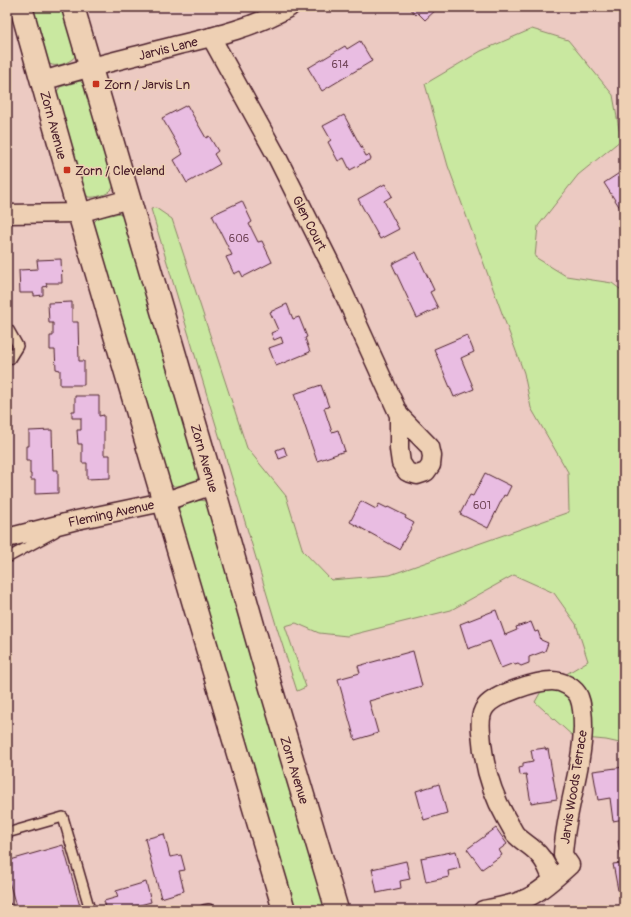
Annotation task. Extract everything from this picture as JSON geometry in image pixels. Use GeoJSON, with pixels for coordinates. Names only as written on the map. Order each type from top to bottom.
{"type":"FeatureCollection","features":[{"type":"Feature","properties":{"kind":"main road","name":"Zorn Avenue"},"geometry":{"type":"LineString","coordinates":[[21,7],[163,502],[284,910]]}},
{"type":"Feature","properties":{"kind":"main road","name":"Zorn Avenue"},"geometry":{"type":"LineString","coordinates":[[73,7],[337,910]]}},
{"type":"Feature","properties":{"kind":"street","name":"Jarvis Lane"},"geometry":{"type":"LineString","coordinates":[[43,81],[90,66],[211,37],[248,26],[290,7]]}},
{"type":"Feature","properties":{"kind":"street","name":"Glen Court"},"geometry":{"type":"LineString","coordinates":[[211,37],[276,155],[330,263],[399,415]]}},
{"type":"Feature","properties":{"kind":"street"},"geometry":{"type":"LineString","coordinates":[[7,214],[79,212],[129,199]]}},
{"type":"Feature","properties":{"kind":"street","name":"Fleming Avenue"},"geometry":{"type":"LineString","coordinates":[[7,538],[77,520],[163,502],[213,486]]}},
{"type":"Feature","properties":{"kind":"street","name":"Jarvis Woods Terrace"},"geometry":{"type":"LineString","coordinates":[[553,681],[564,684],[575,690],[580,698],[583,715],[579,765],[563,841],[563,855],[570,865],[553,880],[540,855],[515,834],[500,808],[490,787],[483,755],[480,731],[481,713],[495,698],[526,686],[553,681]]}},
{"type":"Feature","properties":{"kind":"street"},"geometry":{"type":"LineString","coordinates":[[483,910],[501,906],[530,896],[553,880]]}},
{"type":"Feature","properties":{"kind":"lane"},"geometry":{"type":"LineString","coordinates":[[7,330],[9,330],[18,346],[10,359],[7,359]]}},
{"type":"Feature","properties":{"kind":"lane"},"geometry":{"type":"LineString","coordinates":[[7,558],[77,520]]}},
{"type":"Feature","properties":{"kind":"lane"},"geometry":{"type":"LineString","coordinates":[[7,833],[63,817],[90,910]]}},
{"type":"Feature","properties":{"kind":"lane"},"geometry":{"type":"LineString","coordinates":[[204,910],[210,910]]}},
{"type":"Feature","properties":{"kind":"green space"},"geometry":{"type":"Polygon","coordinates":[[[29,7],[65,7],[76,55],[72,59],[62,64],[52,65],[44,59],[29,7]]]}},
{"type":"Feature","properties":{"kind":"green space"},"geometry":{"type":"Polygon","coordinates":[[[532,29],[568,40],[613,95],[621,140],[578,175],[538,226],[535,257],[566,276],[612,283],[624,292],[624,744],[606,740],[574,737],[535,702],[543,688],[588,661],[576,624],[554,593],[514,575],[451,610],[347,636],[319,633],[296,623],[285,626],[306,687],[297,691],[151,209],[156,208],[172,219],[247,448],[286,496],[303,551],[331,580],[390,575],[569,512],[568,472],[531,408],[524,373],[448,166],[425,84],[481,51],[532,29]]]}},
{"type":"Feature","properties":{"kind":"green space"},"geometry":{"type":"Polygon","coordinates":[[[80,81],[88,88],[115,180],[110,191],[101,196],[88,197],[83,190],[56,93],[60,87],[80,81]]]}},
{"type":"Feature","properties":{"kind":"green space"},"geometry":{"type":"Polygon","coordinates":[[[119,213],[124,215],[199,469],[199,476],[196,481],[182,486],[174,486],[168,483],[94,228],[94,222],[98,218],[119,213]]]}},
{"type":"Feature","properties":{"kind":"green space"},"geometry":{"type":"Polygon","coordinates":[[[199,500],[206,501],[210,507],[328,910],[291,910],[177,511],[181,506],[199,500]]]}},
{"type":"Feature","properties":{"kind":"building"},"geometry":{"type":"Polygon","coordinates":[[[409,7],[438,8],[425,20],[418,13],[416,15],[409,7]]]}},
{"type":"Feature","properties":{"kind":"building"},"geometry":{"type":"Polygon","coordinates":[[[360,41],[372,61],[322,91],[308,68],[345,46],[347,49],[360,41]]]}},
{"type":"Feature","properties":{"kind":"building"},"geometry":{"type":"Polygon","coordinates":[[[187,105],[206,138],[209,136],[218,151],[214,154],[220,164],[187,183],[174,160],[183,154],[162,118],[187,105]]]}},
{"type":"Feature","properties":{"kind":"building"},"geometry":{"type":"Polygon","coordinates":[[[344,115],[366,156],[369,155],[371,159],[350,170],[344,158],[338,161],[328,142],[331,140],[323,126],[344,115]]]}},
{"type":"Feature","properties":{"kind":"building"},"geometry":{"type":"Polygon","coordinates":[[[624,170],[624,214],[604,183],[624,170]]]}},
{"type":"Feature","properties":{"kind":"building"},"geometry":{"type":"Polygon","coordinates":[[[385,184],[392,196],[384,201],[399,229],[380,239],[358,199],[385,184]]]}},
{"type":"Feature","properties":{"kind":"building"},"geometry":{"type":"Polygon","coordinates":[[[242,201],[252,222],[249,224],[258,242],[262,241],[272,262],[243,277],[240,271],[234,274],[226,257],[232,255],[212,215],[242,201]]]}},
{"type":"Feature","properties":{"kind":"building"},"geometry":{"type":"Polygon","coordinates":[[[416,252],[434,290],[430,292],[438,308],[417,318],[392,264],[416,252]]]}},
{"type":"Feature","properties":{"kind":"building"},"geometry":{"type":"Polygon","coordinates":[[[61,259],[62,283],[46,283],[47,286],[43,287],[43,295],[34,296],[34,293],[20,293],[19,270],[38,269],[37,260],[61,259]]]}},
{"type":"Feature","properties":{"kind":"building"},"geometry":{"type":"Polygon","coordinates":[[[72,302],[72,322],[78,322],[79,361],[84,361],[84,385],[60,385],[60,370],[56,369],[55,350],[50,350],[50,336],[53,336],[53,323],[49,323],[48,303],[72,302]]]}},
{"type":"Feature","properties":{"kind":"building"},"geometry":{"type":"Polygon","coordinates":[[[287,304],[293,319],[299,317],[307,337],[305,338],[310,352],[276,366],[269,348],[283,343],[281,337],[274,340],[271,333],[278,330],[270,312],[287,304]]]}},
{"type":"Feature","properties":{"kind":"building"},"geometry":{"type":"Polygon","coordinates":[[[467,335],[474,352],[461,358],[474,389],[454,397],[434,349],[467,335]]]}},
{"type":"Feature","properties":{"kind":"building"},"geometry":{"type":"Polygon","coordinates":[[[321,385],[329,407],[324,408],[332,432],[338,430],[345,451],[317,461],[294,394],[321,385]]]}},
{"type":"Feature","properties":{"kind":"building"},"geometry":{"type":"Polygon","coordinates":[[[75,396],[99,396],[99,416],[104,415],[104,455],[110,455],[110,478],[87,479],[87,463],[82,463],[82,444],[78,444],[77,430],[81,430],[81,418],[72,418],[72,411],[75,411],[75,396]]]}},
{"type":"Feature","properties":{"kind":"building"},"geometry":{"type":"Polygon","coordinates":[[[52,430],[53,470],[58,470],[58,493],[35,494],[35,480],[31,480],[30,461],[26,461],[26,446],[29,446],[29,431],[52,430]]]}},
{"type":"Feature","properties":{"kind":"building"},"geometry":{"type":"Polygon","coordinates":[[[284,447],[287,456],[279,459],[276,450],[284,447]]]}},
{"type":"Feature","properties":{"kind":"building"},"geometry":{"type":"Polygon","coordinates":[[[485,473],[511,486],[506,496],[504,495],[488,528],[460,514],[470,495],[473,496],[485,473]]]}},
{"type":"Feature","properties":{"kind":"building"},"geometry":{"type":"Polygon","coordinates":[[[7,499],[9,499],[9,521],[7,521],[7,499]]]}},
{"type":"Feature","properties":{"kind":"building"},"geometry":{"type":"Polygon","coordinates":[[[361,501],[376,509],[379,504],[387,508],[388,507],[406,516],[405,518],[414,523],[399,549],[350,522],[361,501]]]}},
{"type":"Feature","properties":{"kind":"building"},"geometry":{"type":"Polygon","coordinates":[[[496,610],[505,635],[517,630],[516,627],[531,622],[535,632],[538,631],[541,640],[548,643],[545,651],[529,657],[529,663],[521,666],[518,664],[515,665],[514,663],[501,668],[490,641],[468,649],[460,624],[496,610]]]}},
{"type":"Feature","properties":{"kind":"building"},"geometry":{"type":"Polygon","coordinates":[[[413,651],[422,686],[369,701],[378,733],[355,740],[338,679],[360,673],[358,666],[413,651]]]}},
{"type":"Feature","properties":{"kind":"building"},"geometry":{"type":"Polygon","coordinates":[[[545,748],[546,750],[548,749],[557,799],[531,803],[526,774],[520,775],[519,768],[523,767],[523,763],[533,761],[531,750],[545,748]]]}},
{"type":"Feature","properties":{"kind":"building"},"geometry":{"type":"Polygon","coordinates":[[[624,767],[624,782],[622,783],[624,819],[613,821],[610,798],[598,800],[593,771],[624,767]]]}},
{"type":"Feature","properties":{"kind":"building"},"geometry":{"type":"Polygon","coordinates":[[[439,784],[447,813],[424,820],[416,791],[439,784]]]}},
{"type":"Feature","properties":{"kind":"building"},"geometry":{"type":"Polygon","coordinates":[[[496,828],[507,844],[499,850],[502,855],[482,869],[467,849],[496,828]]]}},
{"type":"Feature","properties":{"kind":"building"},"geometry":{"type":"Polygon","coordinates":[[[164,834],[170,857],[181,855],[185,870],[179,871],[184,891],[161,898],[145,839],[164,834]]]}},
{"type":"Feature","properties":{"kind":"building"},"geometry":{"type":"Polygon","coordinates":[[[624,840],[624,888],[618,890],[613,864],[622,863],[618,841],[624,840]]]}},
{"type":"Feature","properties":{"kind":"building"},"geometry":{"type":"Polygon","coordinates":[[[63,845],[81,910],[17,910],[7,874],[7,861],[63,845]]]}},
{"type":"Feature","properties":{"kind":"building"},"geometry":{"type":"Polygon","coordinates":[[[456,851],[460,868],[448,871],[449,877],[426,882],[421,858],[456,851]]]}},
{"type":"Feature","properties":{"kind":"building"},"geometry":{"type":"Polygon","coordinates":[[[406,861],[410,879],[400,881],[401,888],[377,893],[372,869],[406,861]]]}},
{"type":"Feature","properties":{"kind":"building"},"geometry":{"type":"Polygon","coordinates":[[[146,882],[151,902],[122,910],[107,910],[104,901],[118,897],[116,891],[146,882]]]}},
{"type":"Feature","properties":{"kind":"place","name":"Zorn / Jarvis Ln"},"geometry":{"type":"Point","coordinates":[96,84]}},
{"type":"Feature","properties":{"kind":"place","name":"Zorn / Cleveland"},"geometry":{"type":"Point","coordinates":[67,170]}}]}
